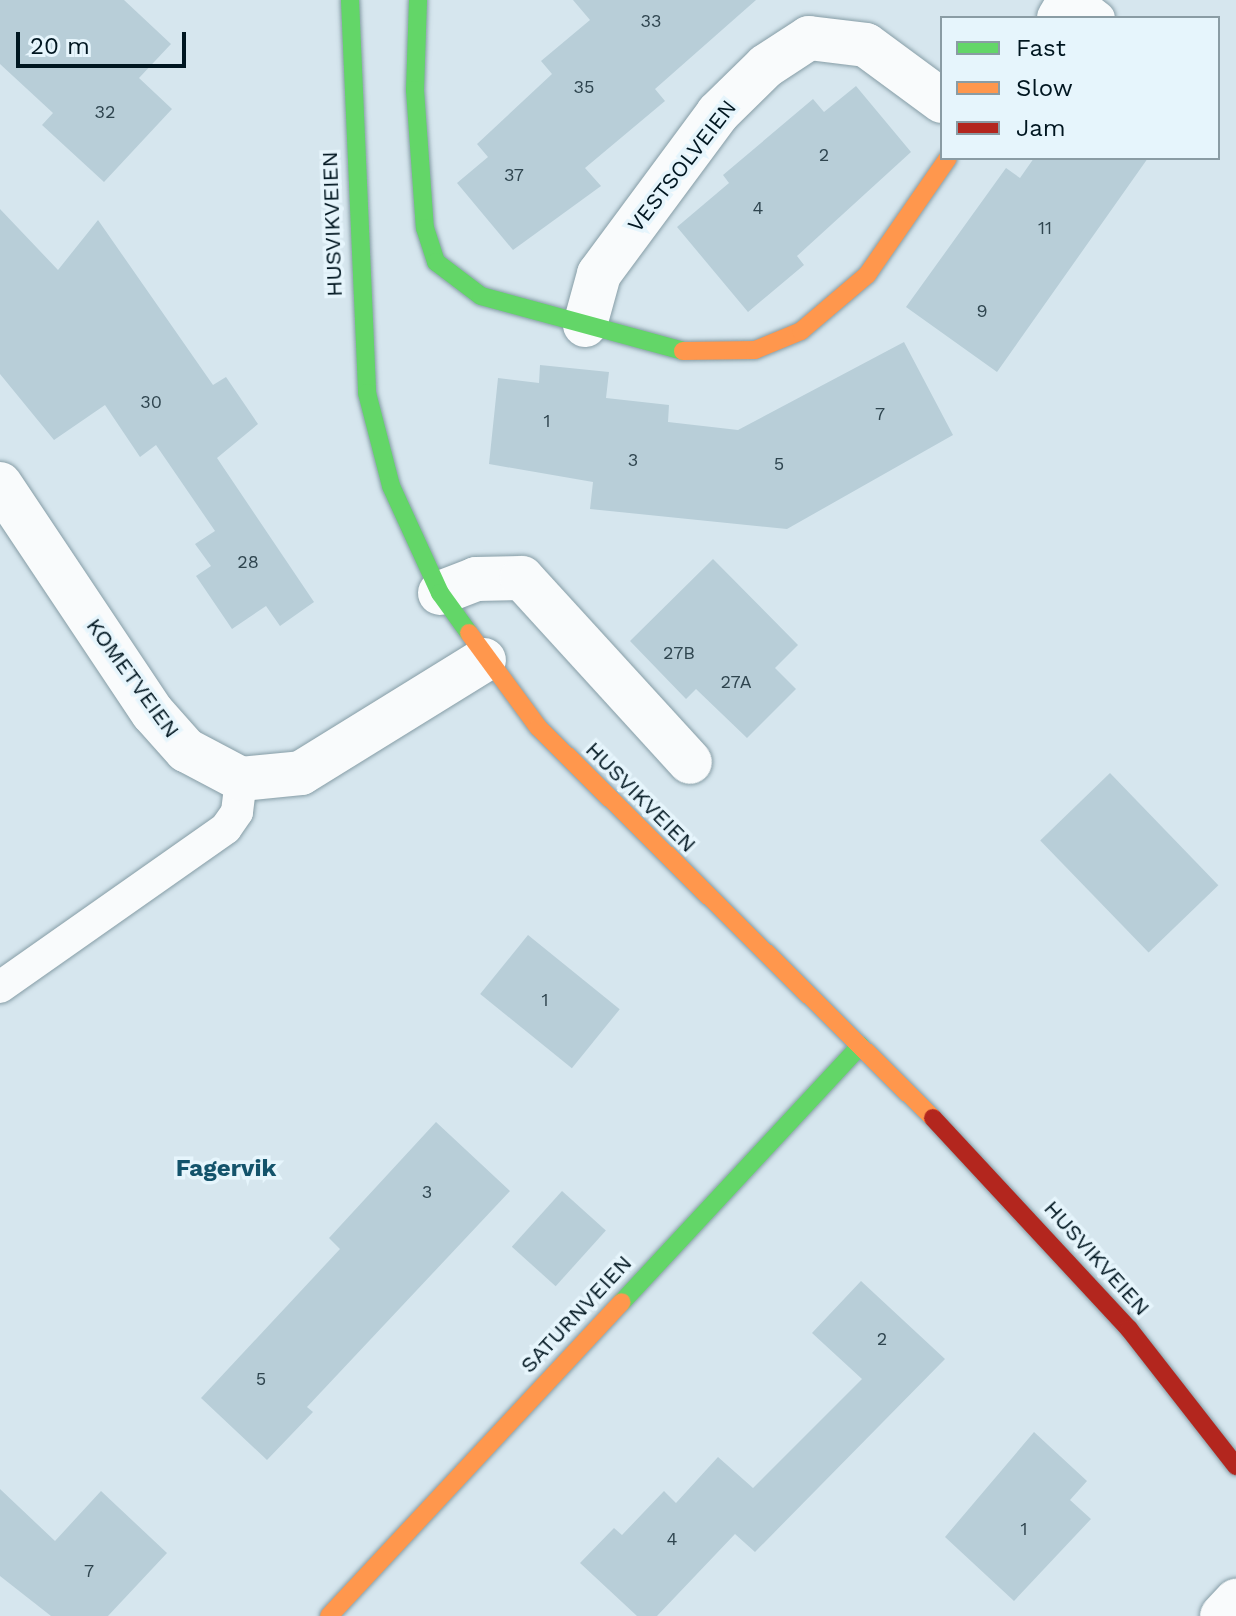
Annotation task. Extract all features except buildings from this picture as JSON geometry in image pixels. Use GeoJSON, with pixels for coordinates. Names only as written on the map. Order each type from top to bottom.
{"type":"FeatureCollection","features":[{"type":"Feature","properties":{"kind":"main road","name":"HUSVIKVEIEN"},"geometry":{"type":"LineString","coordinates":[[350,0],[357,288],[367,393],[391,486],[440,593],[484,660],[617,809],[860,1046],[1129,1329],[1236,1466]]}},
{"type":"Feature","properties":{"kind":"main road"},"geometry":{"type":"LineString","coordinates":[[418,0],[418,183],[436,262],[481,296],[585,325],[722,356],[801,331],[867,275],[947,160]]}},
{"type":"Feature","properties":{"kind":"main road","name":"SATURNVEIEN"},"geometry":{"type":"LineString","coordinates":[[329,1616],[860,1046]]}},
{"type":"Feature","properties":{"kind":"street","name":"VESTSOLVEIEN"},"geometry":{"type":"LineString","coordinates":[[585,325],[599,274],[718,113],[766,66],[809,38],[866,45],[940,100]]}},
{"type":"Feature","properties":{"kind":"street","name":"KOMETVEIEN"},"geometry":{"type":"LineString","coordinates":[[0,484],[153,713],[186,750],[241,779]]}},
{"type":"Feature","properties":{"kind":"street"},"geometry":{"type":"LineString","coordinates":[[440,593],[476,579],[522,578],[690,762]]}},
{"type":"Feature","properties":{"kind":"street"},"geometry":{"type":"LineString","coordinates":[[241,779],[301,773],[484,660]]}},
{"type":"Feature","properties":{"kind":"street"},"geometry":{"type":"LineString","coordinates":[[1222,1616],[1236,1601]]}},
{"type":"Feature","properties":{"kind":"lane"},"geometry":{"type":"LineString","coordinates":[[1076,0],[1096,16]]}},
{"type":"Feature","properties":{"kind":"lane"},"geometry":{"type":"LineString","coordinates":[[0,987],[226,828],[241,779]]}},
{"type":"Feature","properties":{"kind":"traffic: fast"},"geometry":{"type":"LineString","coordinates":[[350,0],[367,393],[391,486],[440,593],[469,633]]}},
{"type":"Feature","properties":{"kind":"traffic: fast"},"geometry":{"type":"LineString","coordinates":[[418,0],[415,90],[425,228],[436,262],[481,296],[683,351]]}},
{"type":"Feature","properties":{"kind":"traffic: fast"},"geometry":{"type":"LineString","coordinates":[[622,1302],[860,1046]]}},
{"type":"Feature","properties":{"kind":"traffic: slow"},"geometry":{"type":"LineString","coordinates":[[683,351],[755,350],[801,331],[867,275],[947,160]]}},
{"type":"Feature","properties":{"kind":"traffic: slow"},"geometry":{"type":"LineString","coordinates":[[469,633],[538,727],[933,1118]]}},
{"type":"Feature","properties":{"kind":"traffic: slow"},"geometry":{"type":"LineString","coordinates":[[329,1616],[622,1302]]}},
{"type":"Feature","properties":{"kind":"traffic: jam"},"geometry":{"type":"LineString","coordinates":[[933,1118],[1129,1329],[1236,1466]]}},
{"type":"Feature","properties":{"kind":"district","name":"Fagervik"},"geometry":{"type":"Point","coordinates":[226,1169]}}]}
